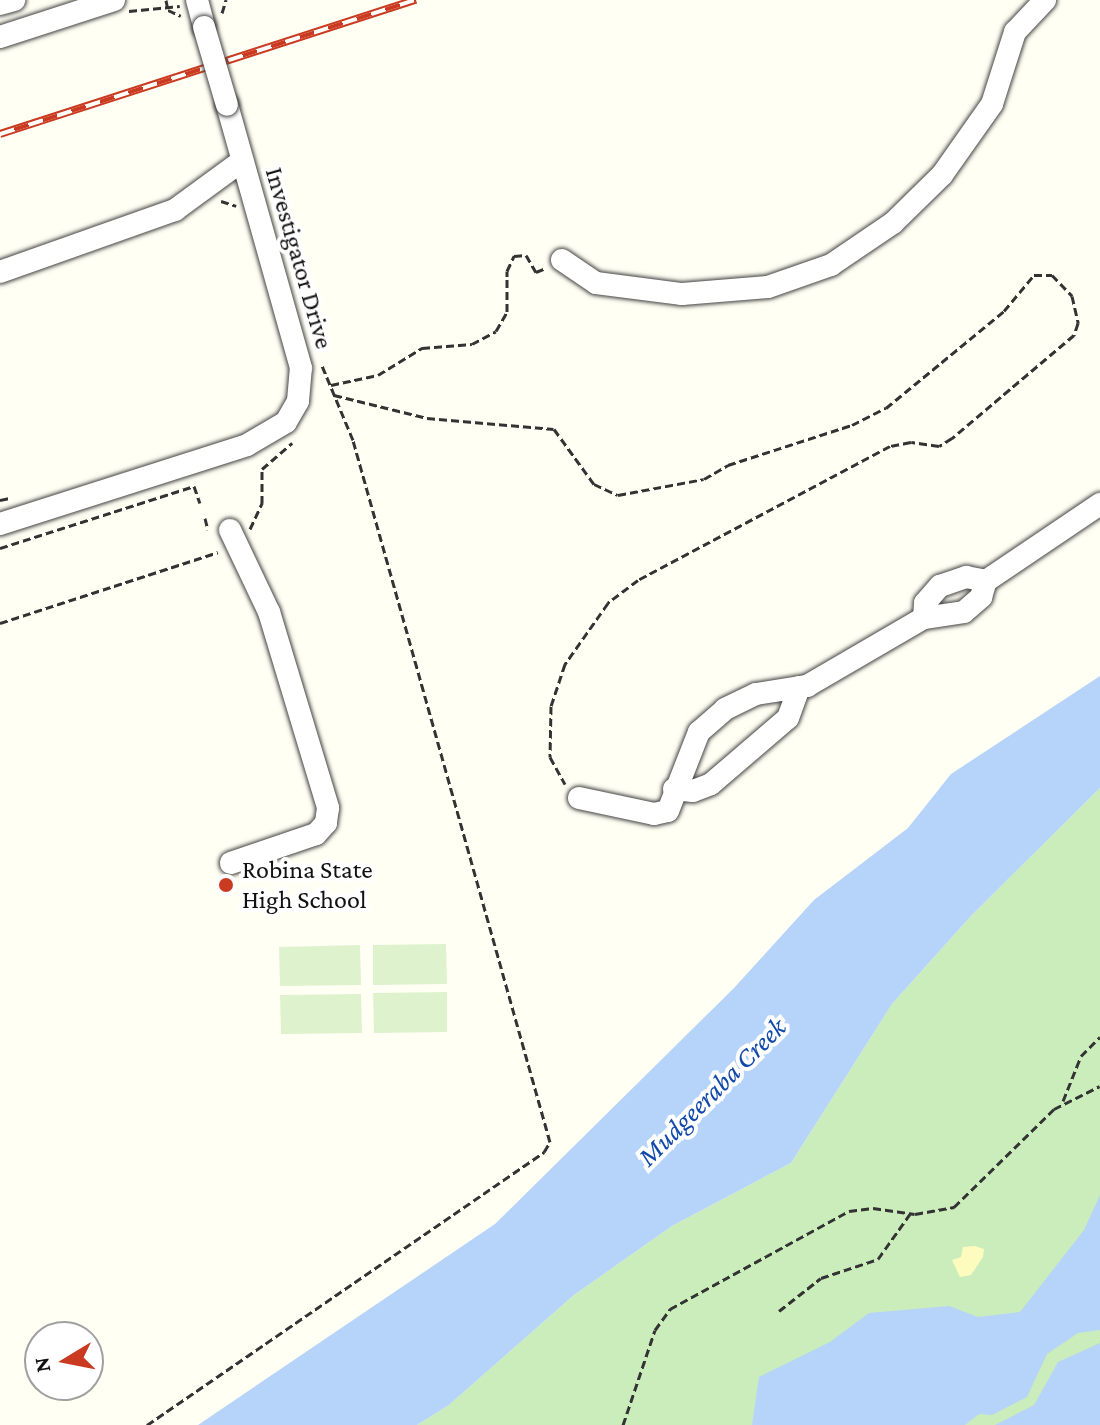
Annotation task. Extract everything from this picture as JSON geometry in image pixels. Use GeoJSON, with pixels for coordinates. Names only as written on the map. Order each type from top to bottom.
{"type":"FeatureCollection","features":[{"type":"Feature","properties":{"kind":"street"},"geometry":{"type":"LineString","coordinates":[[0,4],[14,0]]}},
{"type":"Feature","properties":{"kind":"street"},"geometry":{"type":"LineString","coordinates":[[0,37],[114,0]]}},
{"type":"Feature","properties":{"kind":"street","name":"Investigator Drive"},"geometry":{"type":"LineString","coordinates":[[0,524],[247,445],[286,422],[302,389],[301,368],[244,204],[242,161],[227,105],[213,26],[197,0]]}},
{"type":"Feature","properties":{"kind":"street"},"geometry":{"type":"LineString","coordinates":[[562,260],[596,283],[682,294],[768,287],[831,265],[893,223],[942,175],[992,104],[1015,32],[1045,0]]}},
{"type":"Feature","properties":{"kind":"street"},"geometry":{"type":"LineString","coordinates":[[0,272],[175,210],[242,161]]}},
{"type":"Feature","properties":{"kind":"street"},"geometry":{"type":"LineString","coordinates":[[206,189],[244,204]]}},
{"type":"Feature","properties":{"kind":"street"},"geometry":{"type":"LineString","coordinates":[[579,798],[654,814],[668,811],[674,789],[699,732],[725,709],[756,694],[799,687],[924,618],[964,612],[981,597],[986,581],[1100,504]]}},
{"type":"Feature","properties":{"kind":"street"},"geometry":{"type":"LineString","coordinates":[[220,541],[269,612],[328,808],[326,823],[316,834],[231,863]]}},
{"type":"Feature","properties":{"kind":"street"},"geometry":{"type":"LineString","coordinates":[[924,618],[925,603],[940,586],[966,577],[986,581]]}},
{"type":"Feature","properties":{"kind":"street"},"geometry":{"type":"LineString","coordinates":[[674,789],[693,791],[711,784],[788,718],[799,687]]}},
{"type":"Feature","properties":{"kind":"path"},"geometry":{"type":"LineString","coordinates":[[166,0],[168,10]]}},
{"type":"Feature","properties":{"kind":"path"},"geometry":{"type":"LineString","coordinates":[[213,26],[226,0]]}},
{"type":"Feature","properties":{"kind":"path"},"geometry":{"type":"LineString","coordinates":[[331,385],[378,375],[422,348],[472,344],[496,331],[507,312],[507,271],[514,256],[526,255],[536,272],[562,260]]}},
{"type":"Feature","properties":{"kind":"path"},"geometry":{"type":"LineString","coordinates":[[334,395],[427,418],[554,429],[594,484],[618,495],[704,479],[728,465],[852,425],[886,408],[1004,311],[1034,275],[1052,275],[1072,296],[1078,323],[1074,335],[952,438],[939,446],[911,442],[890,446],[638,580],[608,603],[565,664],[551,706],[550,757],[579,798]]}},
{"type":"Feature","properties":{"kind":"path"},"geometry":{"type":"LineString","coordinates":[[147,1425],[544,1152],[550,1142],[383,543],[319,357]]}},
{"type":"Feature","properties":{"kind":"path"},"geometry":{"type":"LineString","coordinates":[[320,382],[324,371]]}},
{"type":"Feature","properties":{"kind":"path"},"geometry":{"type":"LineString","coordinates":[[0,623],[220,541],[258,515],[262,469],[296,439]]}},
{"type":"Feature","properties":{"kind":"path"},"geometry":{"type":"LineString","coordinates":[[0,548],[194,486],[200,503]]}},
{"type":"Feature","properties":{"kind":"path"},"geometry":{"type":"LineString","coordinates":[[0,500],[14,497]]}},
{"type":"Feature","properties":{"kind":"path"},"geometry":{"type":"LineString","coordinates":[[205,518],[220,541]]}},
{"type":"Feature","properties":{"kind":"path"},"geometry":{"type":"LineString","coordinates":[[1062,1104],[1081,1056],[1100,1037]]}},
{"type":"Feature","properties":{"kind":"path"},"geometry":{"type":"LineString","coordinates":[[623,1425],[655,1330],[670,1309],[849,1211],[873,1208],[910,1214],[942,1211],[964,1200],[1062,1104],[1100,1086]]}},
{"type":"Feature","properties":{"kind":"path"},"geometry":{"type":"LineString","coordinates":[[779,1311],[821,1278],[878,1259],[910,1214]]}},
{"type":"Feature","properties":{"kind":"shaded area"},"geometry":{"type":"Polygon","coordinates":[[[1100,788],[1100,1425],[417,1425],[449,1405],[574,1295],[672,1226],[791,1163],[892,1004],[970,917],[1100,788]]]}},
{"type":"Feature","properties":{"kind":"shaded area"},"geometry":{"type":"Polygon","coordinates":[[[446,944],[447,984],[373,985],[373,945],[446,944]]]}},
{"type":"Feature","properties":{"kind":"shaded area"},"geometry":{"type":"Polygon","coordinates":[[[360,945],[361,985],[280,986],[279,947],[360,945]]]}},
{"type":"Feature","properties":{"kind":"shaded area"},"geometry":{"type":"Polygon","coordinates":[[[447,992],[447,1032],[374,1033],[373,993],[447,992]]]}},
{"type":"Feature","properties":{"kind":"shaded area"},"geometry":{"type":"Polygon","coordinates":[[[361,994],[362,1033],[281,1034],[280,995],[361,994]]]}},
{"type":"Feature","properties":{"kind":"sand"},"geometry":{"type":"Polygon","coordinates":[[[963,1247],[984,1249],[983,1257],[971,1275],[960,1277],[952,1260],[961,1257],[963,1247]]]}},
{"type":"Feature","properties":{"kind":"water","name":"Mudgeeraba Creek"},"geometry":{"type":"Polygon","coordinates":[[[1100,676],[1100,788],[970,917],[892,1004],[791,1163],[672,1226],[574,1295],[449,1405],[417,1425],[198,1425],[495,1224],[734,988],[814,900],[908,828],[951,774],[1100,676]]]}},
{"type":"Feature","properties":{"kind":"water"},"geometry":{"type":"Polygon","coordinates":[[[1100,1195],[1100,1330],[1078,1333],[1047,1354],[1027,1397],[992,1415],[979,1414],[965,1425],[752,1425],[759,1377],[830,1342],[869,1313],[949,1306],[978,1317],[1020,1312],[1084,1230],[1100,1195]]]}},
{"type":"Feature","properties":{"kind":"water"},"geometry":{"type":"Polygon","coordinates":[[[1100,1343],[1100,1425],[995,1425],[1034,1405],[1058,1362],[1100,1343]]]}},
{"type":"Feature","properties":{"kind":"railway"},"geometry":{"type":"LineString","coordinates":[[0,134],[416,0]]}},
{"type":"Feature","properties":{"kind":"place","name":"Robina State High School"},"geometry":{"type":"Point","coordinates":[226,885]}}]}
